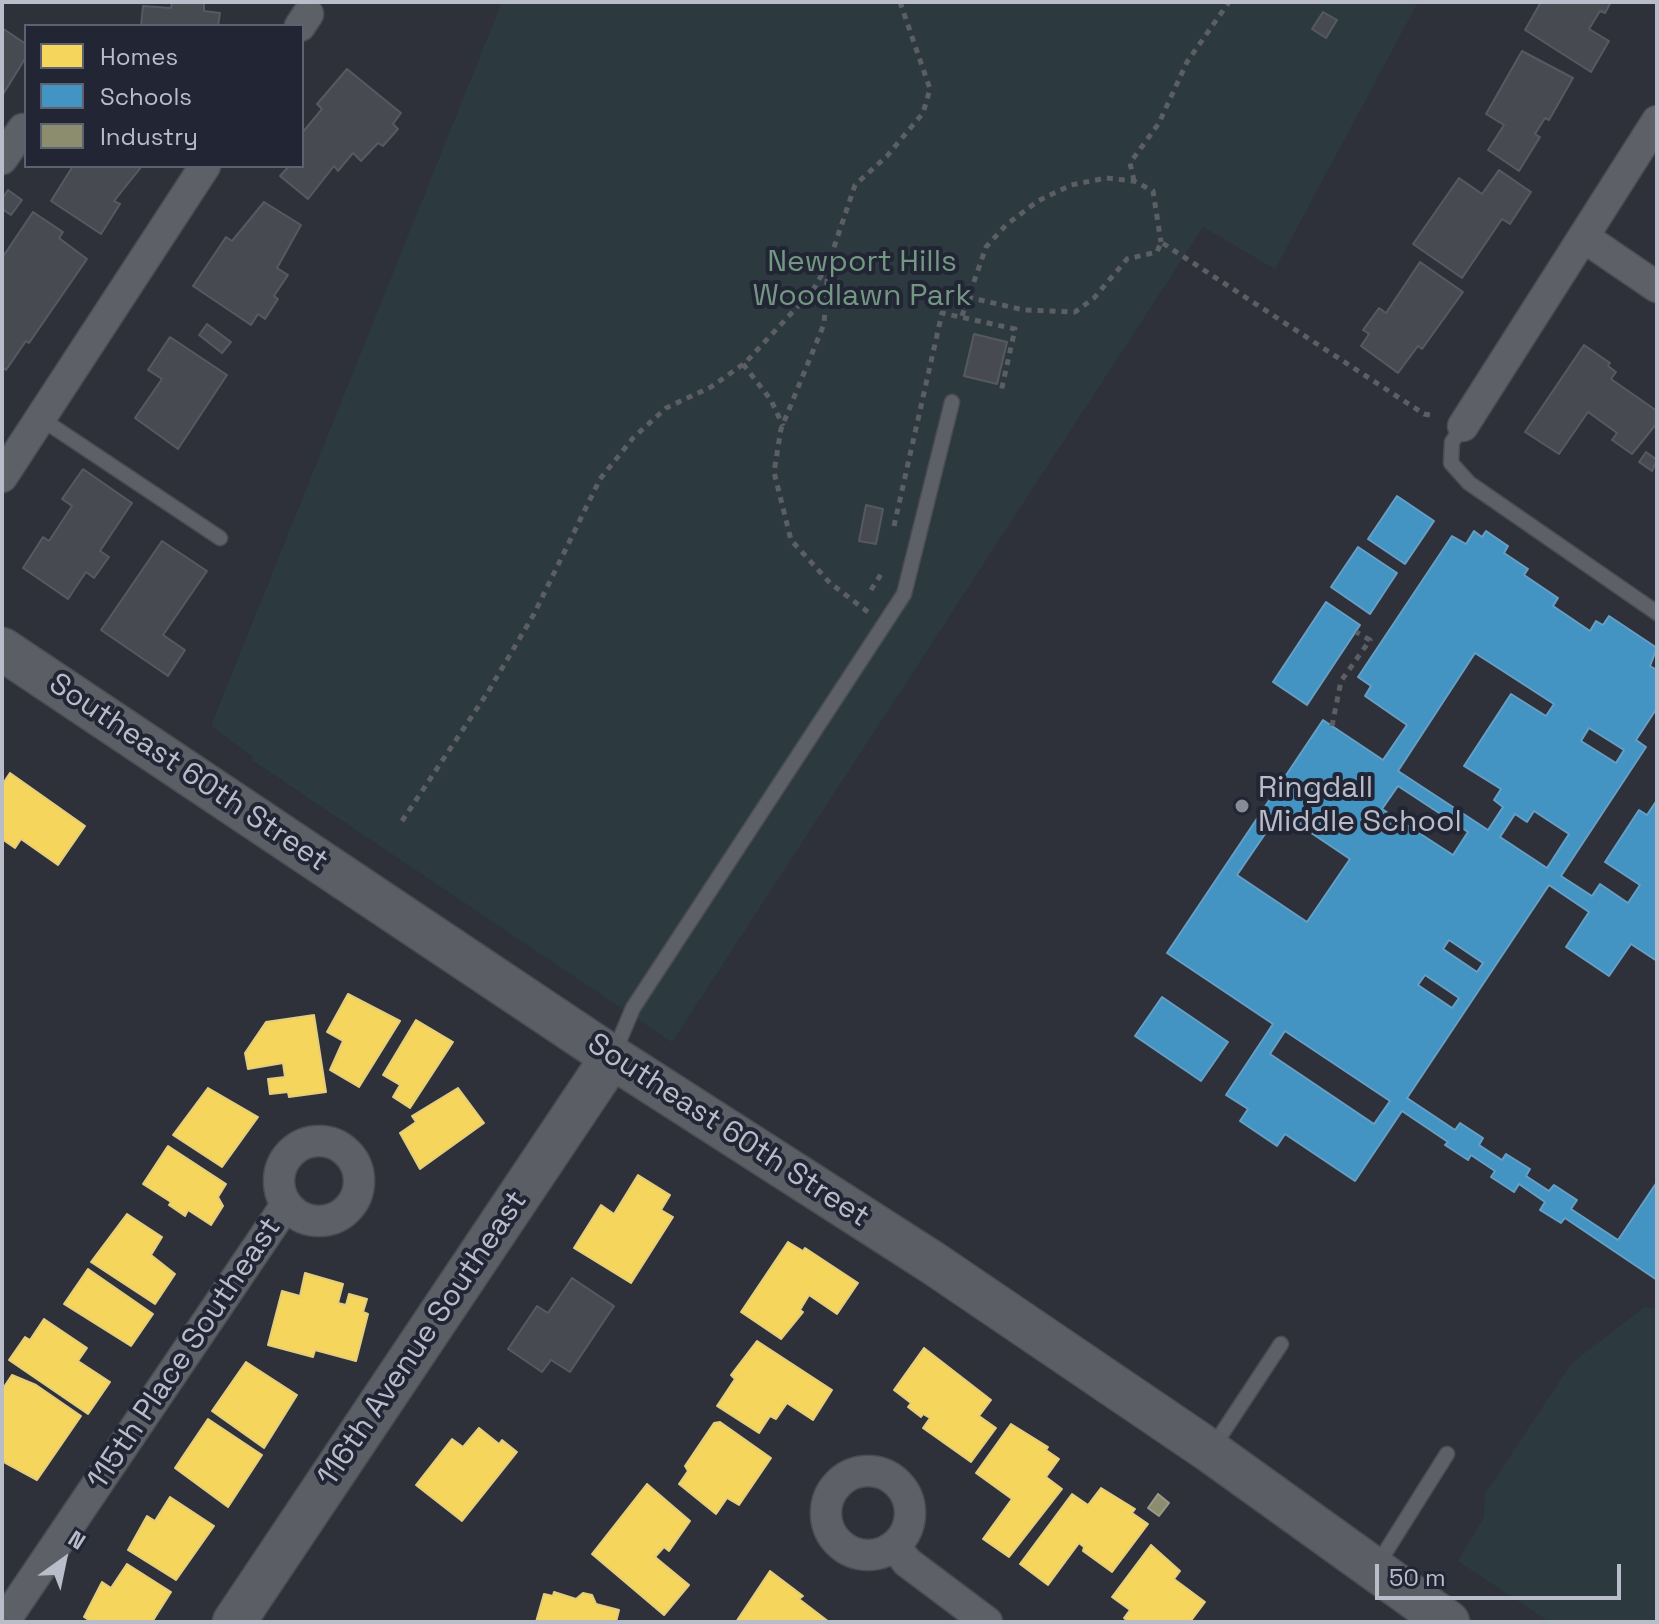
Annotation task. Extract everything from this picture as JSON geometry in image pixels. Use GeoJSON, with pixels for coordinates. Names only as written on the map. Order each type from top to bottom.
{"type":"FeatureCollection","features":[{"type":"Feature","properties":{"kind":"street"},"geometry":{"type":"LineString","coordinates":[[1465,422],[1657,121]]}},
{"type":"Feature","properties":{"kind":"street"},"geometry":{"type":"LineString","coordinates":[[2,159],[23,129]]}},
{"type":"Feature","properties":{"kind":"street"},"geometry":{"type":"LineString","coordinates":[[2,477],[204,168]]}},
{"type":"Feature","properties":{"kind":"street"},"geometry":{"type":"LineString","coordinates":[[1585,238],[1657,287]]}},
{"type":"Feature","properties":{"kind":"street","name":"Southeast 60th Street"},"geometry":{"type":"LineString","coordinates":[[3,653],[612,1057],[933,1263],[1210,1451],[1448,1622]]}},
{"type":"Feature","properties":{"kind":"street","name":"116th Avenue Southeast"},"geometry":{"type":"LineString","coordinates":[[250,1615],[612,1057]]}},
{"type":"Feature","properties":{"kind":"street","name":"115th Place Southeast"},"geometry":{"type":"LineString","coordinates":[[4,1622],[286,1205]]}},
{"type":"Feature","properties":{"kind":"street"},"geometry":{"type":"LineString","coordinates":[[895,1546],[907,1562],[987,1622]]}},
{"type":"Feature","properties":{"kind":"lane"},"geometry":{"type":"LineString","coordinates":[[612,1057],[633,1008],[904,594],[952,402]]}},
{"type":"Feature","properties":{"kind":"lane"},"geometry":{"type":"LineString","coordinates":[[40,418],[220,538]]}},
{"type":"Feature","properties":{"kind":"lane"},"geometry":{"type":"LineString","coordinates":[[1465,422],[1452,442],[1451,463],[1469,483],[1657,613]]}},
{"type":"Feature","properties":{"kind":"lane"},"geometry":{"type":"LineString","coordinates":[[1210,1451],[1281,1344]]}},
{"type":"Feature","properties":{"kind":"lane"},"geometry":{"type":"LineString","coordinates":[[1374,1571],[1447,1454]]}},
{"type":"Feature","properties":{"kind":"path"},"geometry":{"type":"LineString","coordinates":[[402,821],[504,666],[600,479],[633,438],[666,408],[711,387],[743,364],[813,290],[829,262],[855,185],[887,156],[923,113],[930,89],[900,2]]}},
{"type":"Feature","properties":{"kind":"path"},"geometry":{"type":"LineString","coordinates":[[1134,181],[1130,163],[1159,123],[1187,62],[1229,2]]}},
{"type":"Feature","properties":{"kind":"path"},"geometry":{"type":"LineString","coordinates":[[962,316],[967,297],[986,247],[1006,225],[1038,201],[1071,185],[1106,178],[1134,181],[1153,191],[1161,242],[1157,252],[1127,259],[1094,298],[1075,312],[1024,310],[967,297]]}},
{"type":"Feature","properties":{"kind":"path"},"geometry":{"type":"LineString","coordinates":[[1161,242],[1424,414],[1465,422]]}},
{"type":"Feature","properties":{"kind":"path"},"geometry":{"type":"LineString","coordinates":[[829,262],[824,324],[783,426],[774,472],[791,540],[830,583],[884,623]]}},
{"type":"Feature","properties":{"kind":"path"},"geometry":{"type":"LineString","coordinates":[[743,364],[771,400],[783,426]]}},
{"type":"Feature","properties":{"kind":"path"},"geometry":{"type":"LineString","coordinates":[[1332,726],[1341,681],[1370,640],[1356,632]]}},
{"type":"Feature","properties":{"kind":"green space","name":"Newport Hills Woodlawn Park"},"geometry":{"type":"Polygon","coordinates":[[[502,2],[1418,2],[1275,269],[1203,227],[672,1042],[252,760],[253,757],[211,726],[502,2]]]}},
{"type":"Feature","properties":{"kind":"green space"},"geometry":{"type":"Polygon","coordinates":[[[1657,1307],[1657,1622],[1550,1622],[1458,1561],[1484,1517],[1485,1494],[1571,1364],[1643,1308],[1657,1307]]]}},
{"type":"Feature","properties":{"kind":"building: Homes"},"geometry":{"type":"Polygon","coordinates":[[[10,773],[85,826],[58,865],[21,839],[15,848],[2,839],[2,785],[10,773]]]}},
{"type":"Feature","properties":{"kind":"building: Homes"},"geometry":{"type":"Polygon","coordinates":[[[348,994],[400,1021],[359,1087],[330,1070],[343,1041],[327,1032],[348,994]]]}},
{"type":"Feature","properties":{"kind":"building: Homes"},"geometry":{"type":"Polygon","coordinates":[[[314,1015],[326,1092],[289,1097],[288,1092],[270,1094],[268,1079],[285,1077],[283,1063],[248,1069],[245,1053],[266,1022],[314,1015]]]}},
{"type":"Feature","properties":{"kind":"building: Homes"},"geometry":{"type":"Polygon","coordinates":[[[416,1020],[453,1042],[410,1108],[393,1097],[400,1085],[383,1075],[416,1020]]]}},
{"type":"Feature","properties":{"kind":"building: Homes"},"geometry":{"type":"Polygon","coordinates":[[[208,1088],[258,1117],[222,1167],[173,1135],[208,1088]]]}},
{"type":"Feature","properties":{"kind":"building: Homes"},"geometry":{"type":"Polygon","coordinates":[[[458,1088],[484,1123],[420,1169],[400,1133],[416,1122],[412,1116],[458,1088]]]}},
{"type":"Feature","properties":{"kind":"building: Homes"},"geometry":{"type":"Polygon","coordinates":[[[168,1146],[226,1184],[218,1197],[223,1206],[211,1225],[188,1210],[185,1216],[169,1205],[171,1202],[143,1184],[168,1146]]]}},
{"type":"Feature","properties":{"kind":"building: Homes"},"geometry":{"type":"Polygon","coordinates":[[[638,1175],[670,1195],[661,1210],[673,1217],[631,1283],[574,1248],[601,1205],[614,1214],[638,1175]]]}},
{"type":"Feature","properties":{"kind":"building: Homes"},"geometry":{"type":"Polygon","coordinates":[[[127,1214],[162,1237],[151,1255],[175,1274],[155,1304],[91,1262],[127,1214]]]}},
{"type":"Feature","properties":{"kind":"building: Homes"},"geometry":{"type":"Polygon","coordinates":[[[788,1242],[803,1251],[805,1248],[858,1283],[837,1314],[809,1295],[800,1310],[803,1312],[781,1339],[741,1312],[788,1242]]]}},
{"type":"Feature","properties":{"kind":"building: Homes"},"geometry":{"type":"Polygon","coordinates":[[[88,1269],[153,1314],[131,1346],[64,1304],[88,1269]]]}},
{"type":"Feature","properties":{"kind":"building: Homes"},"geometry":{"type":"Polygon","coordinates":[[[305,1273],[343,1284],[338,1303],[346,1305],[349,1294],[367,1299],[363,1312],[368,1314],[356,1361],[315,1350],[313,1357],[268,1345],[282,1291],[300,1296],[305,1273]]]}},
{"type":"Feature","properties":{"kind":"building: Homes"},"geometry":{"type":"Polygon","coordinates":[[[44,1319],[87,1348],[78,1361],[110,1382],[88,1414],[9,1360],[25,1337],[30,1340],[44,1319]]]}},
{"type":"Feature","properties":{"kind":"building: Homes"},"geometry":{"type":"Polygon","coordinates":[[[757,1341],[832,1390],[813,1420],[787,1403],[776,1419],[770,1416],[759,1433],[717,1406],[735,1379],[731,1375],[757,1341]]]}},
{"type":"Feature","properties":{"kind":"building: Homes"},"geometry":{"type":"Polygon","coordinates":[[[924,1348],[991,1400],[979,1416],[996,1428],[971,1462],[923,1428],[930,1418],[923,1414],[921,1417],[908,1407],[911,1403],[894,1390],[924,1348]]]}},
{"type":"Feature","properties":{"kind":"building: Homes"},"geometry":{"type":"Polygon","coordinates":[[[246,1362],[297,1395],[264,1448],[212,1411],[246,1362]]]}},
{"type":"Feature","properties":{"kind":"building: Homes"},"geometry":{"type":"Polygon","coordinates":[[[12,1375],[36,1385],[81,1416],[37,1480],[2,1461],[2,1390],[12,1375]]]}},
{"type":"Feature","properties":{"kind":"building: Homes"},"geometry":{"type":"Polygon","coordinates":[[[208,1419],[262,1455],[228,1507],[175,1468],[208,1419]]]}},
{"type":"Feature","properties":{"kind":"building: Homes"},"geometry":{"type":"Polygon","coordinates":[[[720,1422],[771,1458],[739,1505],[727,1498],[716,1514],[679,1484],[688,1471],[685,1466],[714,1423],[720,1422]]]}},
{"type":"Feature","properties":{"kind":"building: Homes"},"geometry":{"type":"Polygon","coordinates":[[[1011,1424],[1048,1447],[1046,1450],[1059,1459],[1046,1477],[1062,1489],[1009,1557],[983,1539],[1012,1499],[976,1473],[1011,1424]]]}},
{"type":"Feature","properties":{"kind":"building: Homes"},"geometry":{"type":"Polygon","coordinates":[[[479,1428],[499,1444],[502,1440],[517,1452],[462,1521],[416,1485],[452,1439],[463,1447],[479,1428]]]}},
{"type":"Feature","properties":{"kind":"building: Homes"},"geometry":{"type":"Polygon","coordinates":[[[647,1484],[690,1521],[669,1551],[664,1547],[655,1557],[689,1585],[664,1615],[592,1554],[647,1484]]]}},
{"type":"Feature","properties":{"kind":"building: Homes"},"geometry":{"type":"Polygon","coordinates":[[[1101,1488],[1135,1509],[1132,1513],[1148,1524],[1112,1572],[1083,1551],[1084,1547],[1079,1543],[1048,1585],[1020,1564],[1072,1494],[1088,1505],[1101,1488]]]}},
{"type":"Feature","properties":{"kind":"building: Homes"},"geometry":{"type":"Polygon","coordinates":[[[170,1497],[214,1526],[176,1580],[128,1550],[147,1516],[155,1521],[170,1497]]]}},
{"type":"Feature","properties":{"kind":"building: Homes"},"geometry":{"type":"Polygon","coordinates":[[[1151,1545],[1180,1571],[1174,1579],[1205,1602],[1190,1622],[1129,1622],[1124,1618],[1130,1610],[1112,1597],[1151,1545]]]}},
{"type":"Feature","properties":{"kind":"building: Homes"},"geometry":{"type":"Polygon","coordinates":[[[127,1564],[171,1592],[152,1622],[92,1622],[84,1617],[102,1582],[111,1588],[127,1564]]]}},
{"type":"Feature","properties":{"kind":"building: Homes"},"geometry":{"type":"Polygon","coordinates":[[[770,1571],[803,1596],[799,1599],[829,1622],[736,1622],[770,1571]]]}},
{"type":"Feature","properties":{"kind":"building: Homes"},"geometry":{"type":"Polygon","coordinates":[[[554,1592],[576,1599],[583,1593],[592,1595],[596,1604],[619,1610],[616,1622],[536,1622],[544,1594],[553,1596],[554,1592]]]}},
{"type":"Feature","properties":{"kind":"building: Schools"},"geometry":{"type":"Polygon","coordinates":[[[1397,496],[1434,521],[1405,564],[1368,539],[1397,496]]]}},
{"type":"Feature","properties":{"kind":"building: Schools"},"geometry":{"type":"Polygon","coordinates":[[[1474,531],[1482,537],[1486,531],[1508,546],[1504,553],[1528,569],[1524,575],[1558,598],[1553,606],[1590,631],[1596,621],[1603,625],[1609,616],[1657,648],[1650,666],[1657,670],[1657,708],[1636,740],[1646,747],[1561,876],[1592,896],[1600,884],[1628,903],[1640,885],[1605,862],[1639,810],[1647,815],[1657,800],[1657,961],[1631,944],[1609,976],[1566,947],[1589,912],[1549,885],[1407,1098],[1455,1130],[1460,1123],[1483,1138],[1479,1145],[1502,1160],[1506,1154],[1530,1169],[1526,1176],[1549,1191],[1554,1185],[1577,1200],[1571,1209],[1618,1240],[1657,1182],[1657,1280],[1565,1218],[1561,1223],[1540,1210],[1545,1202],[1519,1184],[1514,1192],[1491,1177],[1495,1171],[1471,1155],[1468,1160],[1445,1145],[1448,1142],[1402,1111],[1355,1181],[1285,1134],[1277,1146],[1240,1121],[1248,1109],[1226,1095],[1273,1024],[1167,953],[1323,720],[1383,760],[1407,725],[1365,696],[1371,686],[1358,677],[1452,536],[1466,544],[1474,531]],[[1475,653],[1398,771],[1488,830],[1503,807],[1494,800],[1501,789],[1464,766],[1511,694],[1546,716],[1554,704],[1475,653]],[[1589,728],[1581,741],[1616,763],[1624,750],[1589,728]],[[1398,786],[1382,809],[1453,855],[1468,832],[1398,786]],[[1534,811],[1527,822],[1515,814],[1500,837],[1547,868],[1569,834],[1534,811]],[[1280,812],[1237,875],[1307,922],[1350,859],[1280,812]],[[1449,940],[1443,949],[1477,972],[1483,963],[1449,940]],[[1425,975],[1418,985],[1452,1008],[1459,998],[1425,975]],[[1285,1031],[1270,1054],[1374,1124],[1390,1101],[1285,1031]]]}},
{"type":"Feature","properties":{"kind":"building: Schools"},"geometry":{"type":"Polygon","coordinates":[[[1358,547],[1397,573],[1370,614],[1331,587],[1358,547]]]}},
{"type":"Feature","properties":{"kind":"building: Schools"},"geometry":{"type":"Polygon","coordinates":[[[1326,602],[1360,625],[1307,705],[1273,682],[1326,602]]]}},
{"type":"Feature","properties":{"kind":"building: Schools"},"geometry":{"type":"Polygon","coordinates":[[[1162,997],[1228,1042],[1201,1081],[1135,1036],[1162,997]]]}},
{"type":"Feature","properties":{"kind":"building: Industry"},"geometry":{"type":"Polygon","coordinates":[[[1158,1494],[1169,1503],[1159,1516],[1148,1508],[1158,1494]]]}},
{"type":"Feature","properties":{"kind":"building: Other"},"geometry":{"type":"Polygon","coordinates":[[[172,2],[204,2],[204,11],[220,13],[218,24],[141,24],[143,6],[171,8],[172,2]]]}},
{"type":"Feature","properties":{"kind":"building: Other"},"geometry":{"type":"Polygon","coordinates":[[[1541,2],[1611,2],[1605,13],[1600,11],[1589,29],[1609,41],[1591,72],[1525,30],[1541,2]]]}},
{"type":"Feature","properties":{"kind":"building: Other"},"geometry":{"type":"Polygon","coordinates":[[[1323,12],[1337,20],[1326,38],[1312,29],[1323,12]]]}},
{"type":"Feature","properties":{"kind":"building: Other"},"geometry":{"type":"Polygon","coordinates":[[[2,28],[24,43],[24,60],[2,96],[2,28]]]}},
{"type":"Feature","properties":{"kind":"building: Other"},"geometry":{"type":"Polygon","coordinates":[[[1522,51],[1573,78],[1549,120],[1545,118],[1535,134],[1540,137],[1519,171],[1488,150],[1504,125],[1486,114],[1522,51]]]}},
{"type":"Feature","properties":{"kind":"building: Other"},"geometry":{"type":"Polygon","coordinates":[[[347,69],[401,113],[393,124],[398,129],[383,146],[378,143],[361,161],[353,153],[338,171],[334,166],[308,199],[280,176],[287,168],[304,168],[304,131],[322,109],[317,104],[347,69]]]}},
{"type":"Feature","properties":{"kind":"building: Other"},"geometry":{"type":"Polygon","coordinates":[[[72,168],[140,168],[114,201],[120,204],[101,234],[51,201],[72,168]]]}},
{"type":"Feature","properties":{"kind":"building: Other"},"geometry":{"type":"Polygon","coordinates":[[[1499,170],[1531,192],[1510,224],[1502,219],[1462,278],[1413,244],[1459,178],[1482,194],[1499,170]]]}},
{"type":"Feature","properties":{"kind":"building: Other"},"geometry":{"type":"Polygon","coordinates":[[[8,190],[22,200],[11,215],[2,209],[2,199],[8,190]]]}},
{"type":"Feature","properties":{"kind":"building: Other"},"geometry":{"type":"Polygon","coordinates":[[[264,202],[301,225],[277,268],[288,275],[274,296],[278,299],[265,319],[258,314],[251,325],[193,286],[226,237],[232,241],[264,202]]]}},
{"type":"Feature","properties":{"kind":"building: Other"},"geometry":{"type":"Polygon","coordinates":[[[33,212],[63,232],[59,238],[87,259],[29,343],[26,341],[6,370],[2,367],[2,258],[33,212]]]}},
{"type":"Feature","properties":{"kind":"building: Other"},"geometry":{"type":"Polygon","coordinates":[[[1420,262],[1463,292],[1422,349],[1418,346],[1398,373],[1361,346],[1369,334],[1363,330],[1379,308],[1386,313],[1420,262]]]}},
{"type":"Feature","properties":{"kind":"building: Other"},"geometry":{"type":"Polygon","coordinates":[[[207,324],[231,342],[222,353],[199,335],[207,324]]]}},
{"type":"Feature","properties":{"kind":"building: Other"},"geometry":{"type":"Polygon","coordinates":[[[974,334],[1007,342],[997,384],[964,376],[974,334]]]}},
{"type":"Feature","properties":{"kind":"building: Other"},"geometry":{"type":"Polygon","coordinates":[[[170,337],[227,375],[178,449],[135,418],[162,379],[148,370],[170,337]]]}},
{"type":"Feature","properties":{"kind":"building: Other"},"geometry":{"type":"Polygon","coordinates":[[[1584,345],[1610,363],[1608,366],[1616,372],[1611,379],[1657,411],[1657,423],[1632,454],[1612,440],[1617,433],[1588,412],[1559,454],[1525,432],[1584,345]]]}},
{"type":"Feature","properties":{"kind":"building: Other"},"geometry":{"type":"Polygon","coordinates":[[[1646,452],[1657,460],[1652,471],[1639,462],[1646,452]]]}},
{"type":"Feature","properties":{"kind":"building: Other"},"geometry":{"type":"Polygon","coordinates":[[[83,469],[132,503],[100,551],[109,557],[94,578],[86,572],[68,599],[23,568],[43,537],[49,541],[72,506],[62,499],[83,469]]]}},
{"type":"Feature","properties":{"kind":"building: Other"},"geometry":{"type":"Polygon","coordinates":[[[866,505],[883,509],[876,544],[859,541],[866,505]]]}},
{"type":"Feature","properties":{"kind":"building: Other"},"geometry":{"type":"Polygon","coordinates":[[[162,541],[207,571],[163,635],[185,650],[168,676],[101,630],[162,541]]]}},
{"type":"Feature","properties":{"kind":"building: Other"},"geometry":{"type":"Polygon","coordinates":[[[572,1278],[614,1306],[570,1372],[551,1360],[542,1372],[508,1349],[537,1306],[548,1313],[572,1278]]]}},
{"type":"Feature","properties":{"kind":"place","name":"Ringdall Middle School"},"geometry":{"type":"Point","coordinates":[1242,806]}}]}
